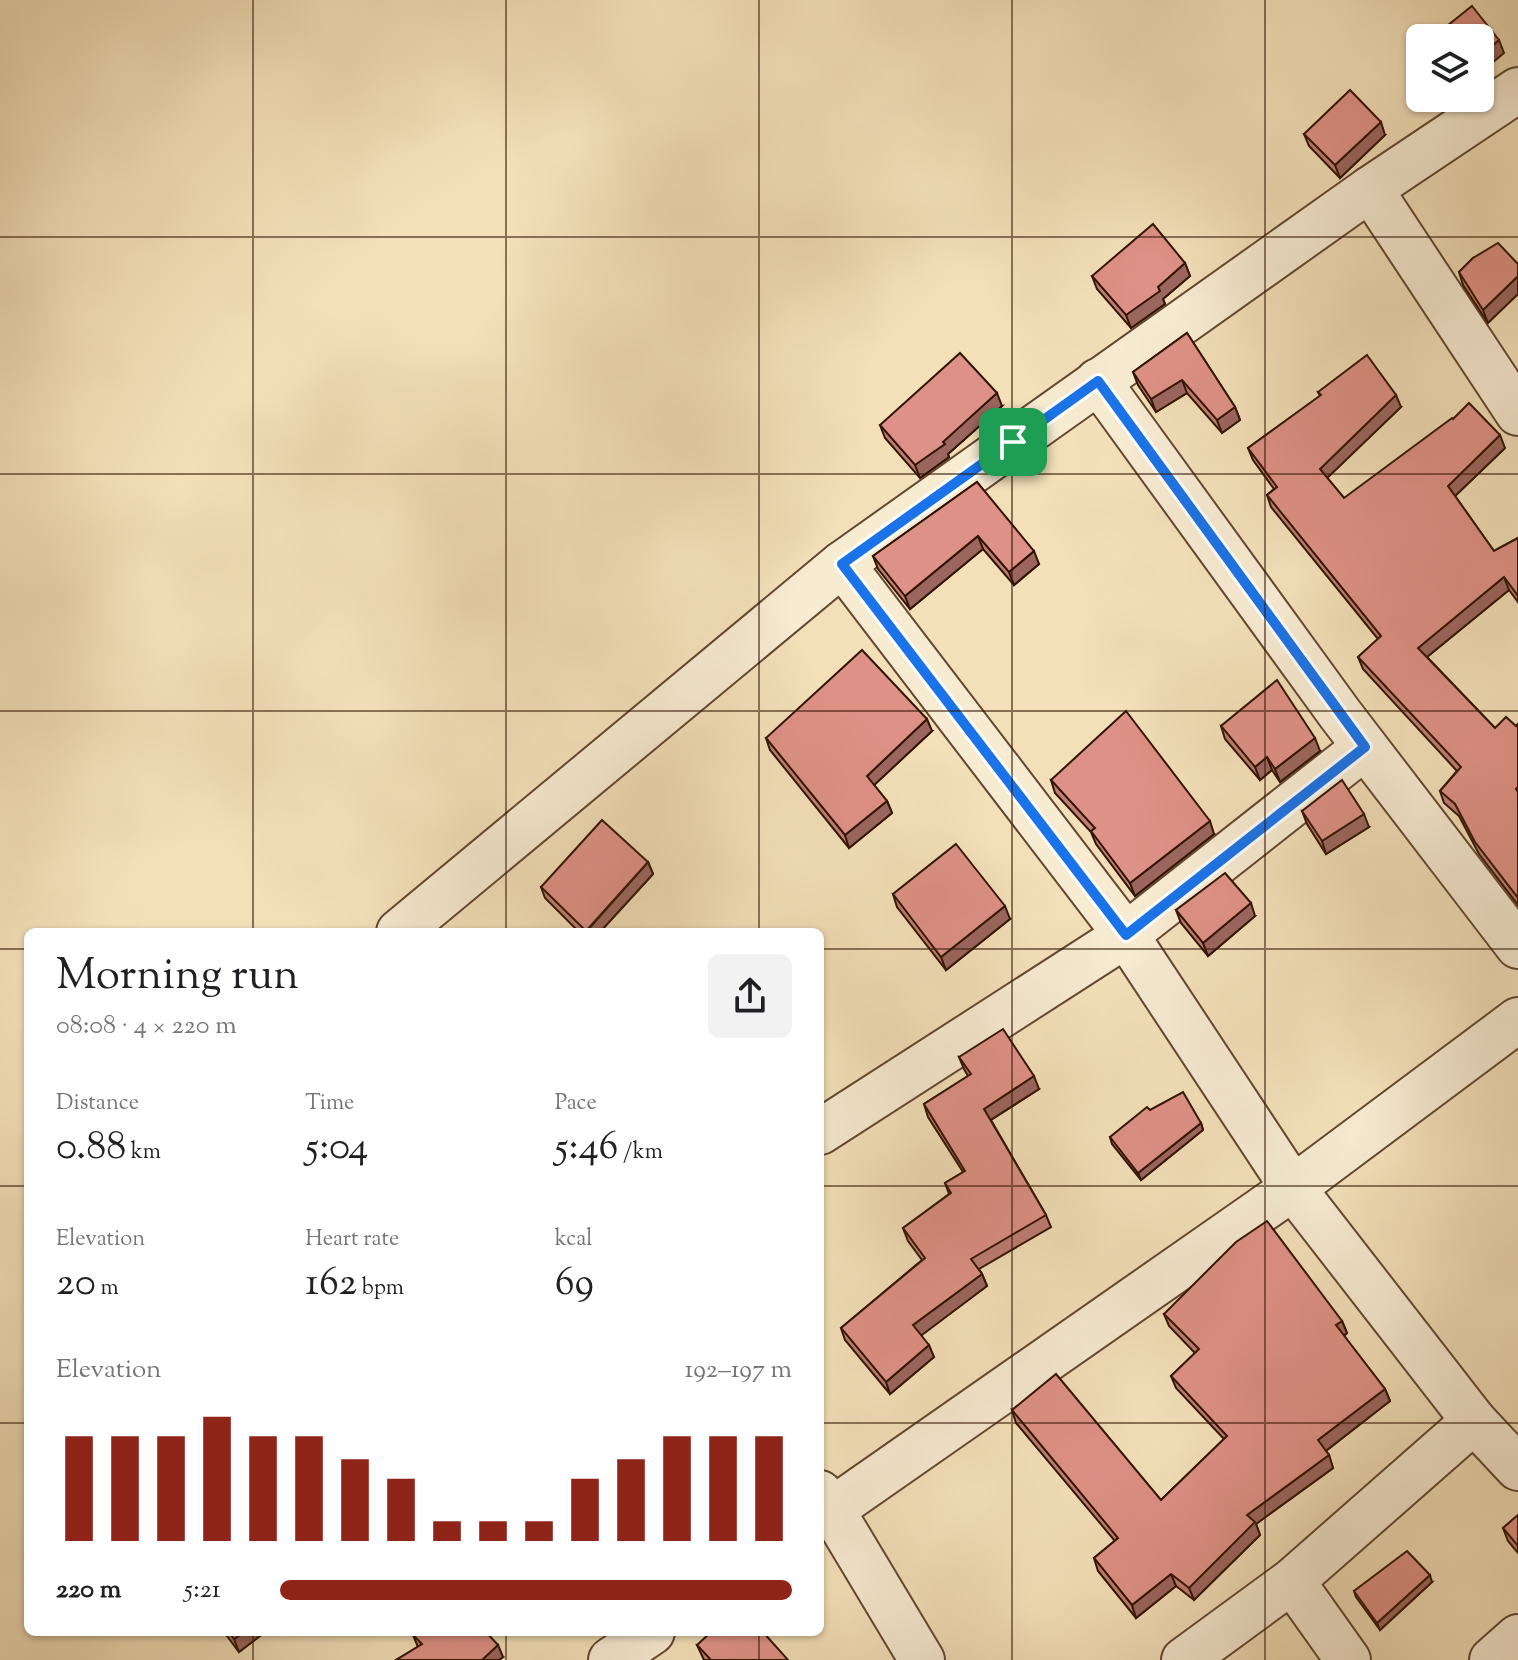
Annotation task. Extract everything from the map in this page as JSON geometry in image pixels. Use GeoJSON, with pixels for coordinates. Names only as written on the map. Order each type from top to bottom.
{"type":"FeatureCollection","features":[{"type":"Feature","properties":{"kind":"street"},"geometry":{"type":"LineString","coordinates":[[409,928],[842,564],[1370,189],[1518,90]]}},
{"type":"Feature","properties":{"kind":"street"},"geometry":{"type":"LineString","coordinates":[[1370,189],[1518,413]]}},
{"type":"Feature","properties":{"kind":"street"},"geometry":{"type":"LineString","coordinates":[[1098,381],[1365,747],[1518,946]]}},
{"type":"Feature","properties":{"kind":"street"},"geometry":{"type":"LineString","coordinates":[[842,564],[1126,935],[1293,1188],[1474,1421],[1518,1468]]}},
{"type":"Feature","properties":{"kind":"street"},"geometry":{"type":"LineString","coordinates":[[824,1129],[1126,935],[1365,747]]}},
{"type":"Feature","properties":{"kind":"street"},"geometry":{"type":"LineString","coordinates":[[922,1660],[824,1507],[1293,1188],[1518,1020]]}},
{"type":"Feature","properties":{"kind":"street"},"geometry":{"type":"LineString","coordinates":[[1184,1660],[1292,1581],[1474,1421]]}},
{"type":"Feature","properties":{"kind":"street"},"geometry":{"type":"LineString","coordinates":[[1292,1581],[1348,1660]]}},
{"type":"Feature","properties":{"kind":"street"},"geometry":{"type":"LineString","coordinates":[[611,1660],[646,1636]]}},
{"type":"Feature","properties":{"kind":"street"},"geometry":{"type":"LineString","coordinates":[[1492,1660],[1518,1637]]}},
{"type":"Feature","properties":{"kind":"building"},"geometry":{"type":"Polygon","coordinates":[[[1472,6],[1486,24],[1450,24],[1472,6]]]}},
{"type":"Feature","properties":{"kind":"building"},"geometry":{"type":"Polygon","coordinates":[[[1350,90],[1381,122],[1335,165],[1304,134],[1350,90]]]}},
{"type":"Feature","properties":{"kind":"building"},"geometry":{"type":"Polygon","coordinates":[[[1153,224],[1185,263],[1158,287],[1160,291],[1126,315],[1092,276],[1153,224]]]}},
{"type":"Feature","properties":{"kind":"building"},"geometry":{"type":"Polygon","coordinates":[[[1498,243],[1518,264],[1518,276],[1483,310],[1459,272],[1473,258],[1498,243]]]}},
{"type":"Feature","properties":{"kind":"building"},"geometry":{"type":"Polygon","coordinates":[[[1187,333],[1235,407],[1217,420],[1182,380],[1151,399],[1133,372],[1187,333]]]}},
{"type":"Feature","properties":{"kind":"building"},"geometry":{"type":"Polygon","coordinates":[[[960,353],[997,393],[943,442],[945,444],[915,465],[880,425],[960,353]]]}},
{"type":"Feature","properties":{"kind":"building"},"geometry":{"type":"Polygon","coordinates":[[[1367,355],[1396,395],[1320,469],[1344,498],[1453,419],[1469,403],[1500,435],[1448,486],[1494,551],[1518,538],[1518,596],[1504,577],[1418,648],[1495,728],[1506,717],[1516,726],[1518,724],[1518,898],[1475,842],[1455,804],[1440,791],[1461,767],[1358,657],[1381,636],[1267,495],[1277,487],[1248,448],[1321,395],[1318,392],[1367,355]]]}},
{"type":"Feature","properties":{"kind":"building"},"geometry":{"type":"Polygon","coordinates":[[[977,482],[1034,551],[1009,572],[978,536],[905,596],[873,556],[977,482]]]}},
{"type":"Feature","properties":{"kind":"building"},"geometry":{"type":"Polygon","coordinates":[[[862,650],[927,719],[867,776],[887,801],[845,835],[766,738],[862,650]]]}},
{"type":"Feature","properties":{"kind":"building"},"geometry":{"type":"Polygon","coordinates":[[[1277,680],[1315,738],[1275,769],[1267,757],[1255,767],[1221,726],[1277,680]]]}},
{"type":"Feature","properties":{"kind":"building"},"geometry":{"type":"Polygon","coordinates":[[[1126,711],[1210,821],[1130,883],[1091,831],[1095,828],[1051,780],[1126,711]]]}},
{"type":"Feature","properties":{"kind":"building"},"geometry":{"type":"Polygon","coordinates":[[[1342,780],[1364,814],[1322,841],[1302,811],[1342,780]]]}},
{"type":"Feature","properties":{"kind":"building"},"geometry":{"type":"Polygon","coordinates":[[[602,820],[648,862],[589,928],[583,928],[541,887],[602,820]]]}},
{"type":"Feature","properties":{"kind":"building"},"geometry":{"type":"Polygon","coordinates":[[[956,844],[1005,906],[941,957],[893,894],[956,844]]]}},
{"type":"Feature","properties":{"kind":"building"},"geometry":{"type":"Polygon","coordinates":[[[1225,873],[1251,903],[1203,943],[1176,910],[1225,873]]]}},
{"type":"Feature","properties":{"kind":"building"},"geometry":{"type":"Polygon","coordinates":[[[1003,1029],[1034,1076],[984,1109],[1046,1215],[971,1259],[982,1274],[913,1325],[929,1345],[886,1382],[841,1328],[925,1258],[903,1228],[951,1193],[945,1183],[965,1171],[924,1104],[971,1074],[959,1057],[1003,1029]]]}},
{"type":"Feature","properties":{"kind":"building"},"geometry":{"type":"Polygon","coordinates":[[[1183,1092],[1201,1123],[1138,1173],[1110,1137],[1147,1107],[1150,1110],[1183,1092]]]}},
{"type":"Feature","properties":{"kind":"building"},"geometry":{"type":"Polygon","coordinates":[[[1267,1221],[1342,1321],[1336,1325],[1385,1389],[1318,1440],[1329,1455],[1247,1515],[1255,1522],[1189,1588],[1171,1574],[1132,1605],[1094,1558],[1118,1538],[1012,1410],[1056,1374],[1161,1500],[1227,1436],[1171,1376],[1199,1349],[1164,1314],[1236,1242],[1267,1221]]]}},
{"type":"Feature","properties":{"kind":"building"},"geometry":{"type":"Polygon","coordinates":[[[1518,1515],[1518,1546],[1503,1528],[1518,1515]]]}},
{"type":"Feature","properties":{"kind":"building"},"geometry":{"type":"Polygon","coordinates":[[[1407,1551],[1430,1575],[1377,1623],[1354,1591],[1407,1551]]]}},
{"type":"Feature","properties":{"kind":"building"},"geometry":{"type":"Polygon","coordinates":[[[414,1636],[490,1636],[498,1645],[482,1660],[396,1660],[422,1644],[414,1636]]]}},
{"type":"Feature","properties":{"kind":"building"},"geometry":{"type":"Polygon","coordinates":[[[707,1636],[767,1636],[788,1660],[711,1660],[697,1645],[707,1636]]]}},
{"type":"Feature","properties":{"kind":"route"},"geometry":{"type":"LineString","coordinates":[[1098,381],[1365,747],[1126,935],[842,564],[1013,442],[1098,381]]}}]}
